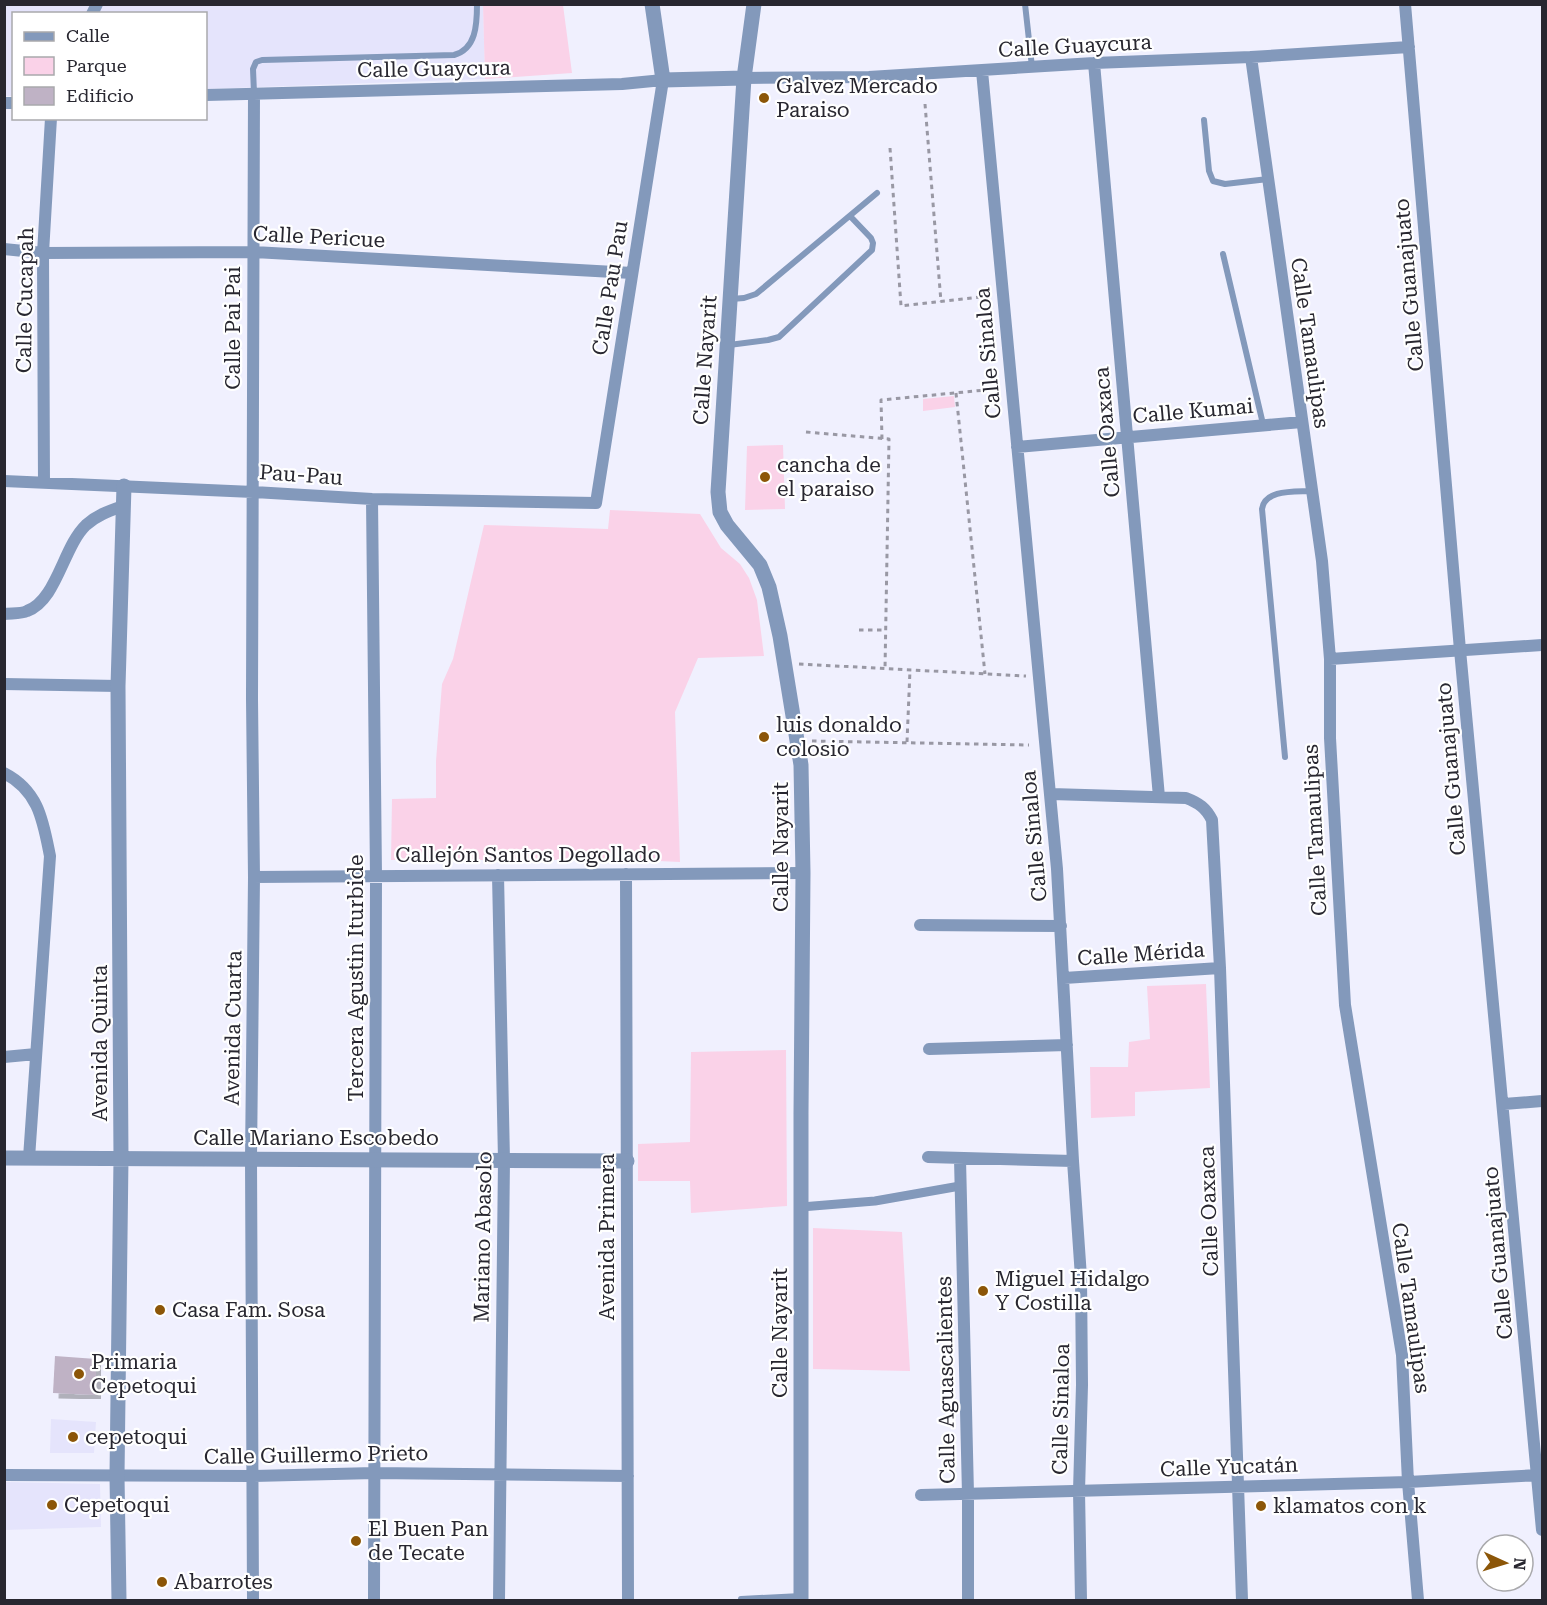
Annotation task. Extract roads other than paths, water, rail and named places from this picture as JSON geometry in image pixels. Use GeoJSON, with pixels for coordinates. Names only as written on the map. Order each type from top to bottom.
{"type":"FeatureCollection","features":[{"type":"Feature","properties":{"kind":"street"},"geometry":{"type":"LineString","coordinates":[[652,4],[663,80],[744,78]]}},
{"type":"Feature","properties":{"kind":"street","name":"Calle Nayarit"},"geometry":{"type":"LineString","coordinates":[[754,4],[744,78],[718,492],[720,512],[727,525],[760,565],[769,587],[785,663],[801,765],[803,873],[801,1598]]}},
{"type":"Feature","properties":{"kind":"street","name":"Calle Guanajuato"},"geometry":{"type":"LineString","coordinates":[[1405,4],[1460,650],[1538,1432],[1542,1530]]}},
{"type":"Feature","properties":{"kind":"street","name":"Calle Guaycura"},"geometry":{"type":"LineString","coordinates":[[744,78],[870,77],[1409,47]]}},
{"type":"Feature","properties":{"kind":"street","name":"Calle Tamaulipas"},"geometry":{"type":"LineString","coordinates":[[1251,57],[1322,561],[1330,659],[1330,738],[1345,1005],[1402,1354],[1408,1482],[1418,1600]]}},
{"type":"Feature","properties":{"kind":"street","name":"Calle Oaxaca"},"geometry":{"type":"LineString","coordinates":[[1094,63],[1159,797],[1186,798],[1197,802],[1207,810],[1212,819],[1220,968],[1242,1600]]}},
{"type":"Feature","properties":{"kind":"street","name":"Calle Sinaloa"},"geometry":{"type":"LineString","coordinates":[[982,71],[1038,677],[1051,794],[1061,926],[1081,1277],[1082,1385],[1079,1491],[1081,1600]]}},
{"type":"Feature","properties":{"kind":"street","name":"Calle Guaycura"},"geometry":{"type":"LineString","coordinates":[[207,95],[622,84],[663,80]]}},
{"type":"Feature","properties":{"kind":"street","name":"Calle Pau Pau"},"geometry":{"type":"LineString","coordinates":[[596,503],[663,80]]}},
{"type":"Feature","properties":{"kind":"street","name":"Calle Pai Pai"},"geometry":{"type":"LineString","coordinates":[[253,492],[254,93]]}},
{"type":"Feature","properties":{"kind":"street","name":"Calle Cucapah"},"geometry":{"type":"LineString","coordinates":[[44,482],[43,253],[51,120]]}},
{"type":"Feature","properties":{"kind":"street","name":"Calle Pericue"},"geometry":{"type":"LineString","coordinates":[[4,249],[43,253],[253,252],[632,273]]}},
{"type":"Feature","properties":{"kind":"street","name":"Calle Kumai"},"geometry":{"type":"LineString","coordinates":[[1017,447],[1302,422]]}},
{"type":"Feature","properties":{"kind":"street","name":"Pau-Pau"},"geometry":{"type":"LineString","coordinates":[[4,481],[372,499],[596,503]]}},
{"type":"Feature","properties":{"kind":"street","name":"Avenida Quinta"},"geometry":{"type":"LineString","coordinates":[[119,1600],[117,1476],[121,1158],[118,686],[124,486]]}},
{"type":"Feature","properties":{"kind":"street","name":"Avenida Cuarta"},"geometry":{"type":"LineString","coordinates":[[253,492],[254,877],[250,1159],[253,1600]]}},
{"type":"Feature","properties":{"kind":"street","name":"Tercera Agustin Iturbide"},"geometry":{"type":"LineString","coordinates":[[372,499],[375,876],[374,1600]]}},
{"type":"Feature","properties":{"kind":"street"},"geometry":{"type":"LineString","coordinates":[[4,614],[25,612],[37,607],[46,596],[66,555],[84,526],[101,514],[123,506]]}},
{"type":"Feature","properties":{"kind":"street"},"geometry":{"type":"LineString","coordinates":[[1330,659],[1542,645]]}},
{"type":"Feature","properties":{"kind":"street"},"geometry":{"type":"LineString","coordinates":[[4,684],[118,686]]}},
{"type":"Feature","properties":{"kind":"street"},"geometry":{"type":"LineString","coordinates":[[4,773],[22,785],[36,803],[44,825],[50,856],[29,1158]]}},
{"type":"Feature","properties":{"kind":"street"},"geometry":{"type":"LineString","coordinates":[[1051,794],[1159,797]]}},
{"type":"Feature","properties":{"kind":"street","name":"Callejón Santos Degollado"},"geometry":{"type":"LineString","coordinates":[[254,877],[803,873]]}},
{"type":"Feature","properties":{"kind":"street","name":"Avenida Primera"},"geometry":{"type":"LineString","coordinates":[[626,874],[628,1600]]}},
{"type":"Feature","properties":{"kind":"street","name":"Mariano Abasolo"},"geometry":{"type":"LineString","coordinates":[[498,875],[504,1160],[499,1600]]}},
{"type":"Feature","properties":{"kind":"street"},"geometry":{"type":"LineString","coordinates":[[920,925],[1061,926]]}},
{"type":"Feature","properties":{"kind":"street","name":"Calle Mérida"},"geometry":{"type":"LineString","coordinates":[[1064,978],[1220,968]]}},
{"type":"Feature","properties":{"kind":"street"},"geometry":{"type":"LineString","coordinates":[[929,1049],[1066,1045]]}},
{"type":"Feature","properties":{"kind":"street"},"geometry":{"type":"LineString","coordinates":[[4,1057],[36,1054]]}},
{"type":"Feature","properties":{"kind":"street"},"geometry":{"type":"LineString","coordinates":[[1504,1104],[1542,1101]]}},
{"type":"Feature","properties":{"kind":"street"},"geometry":{"type":"LineString","coordinates":[[928,1157],[1073,1161]]}},
{"type":"Feature","properties":{"kind":"street","name":"Calle Mariano Escobedo"},"geometry":{"type":"LineString","coordinates":[[4,1158],[627,1161]]}},
{"type":"Feature","properties":{"kind":"street","name":"Calle Aguascalientes"},"geometry":{"type":"LineString","coordinates":[[960,1159],[968,1494],[968,1600]]}},
{"type":"Feature","properties":{"kind":"street"},"geometry":{"type":"LineString","coordinates":[[801,1207],[875,1201],[960,1186]]}},
{"type":"Feature","properties":{"kind":"street","name":"Calle Guillermo Prieto"},"geometry":{"type":"LineString","coordinates":[[4,1476],[252,1476],[374,1473],[628,1476]]}},
{"type":"Feature","properties":{"kind":"street","name":"Calle Yucatán"},"geometry":{"type":"LineString","coordinates":[[921,1495],[1408,1482],[1538,1475]]}},
{"type":"Feature","properties":{"kind":"lane"},"geometry":{"type":"LineString","coordinates":[[254,93],[254,69],[256,62],[262,60],[464,53],[470,46],[475,31],[477,4]]}},
{"type":"Feature","properties":{"kind":"lane"},"geometry":{"type":"LineString","coordinates":[[1024,4],[1032,68]]}},
{"type":"Feature","properties":{"kind":"lane"},"geometry":{"type":"LineString","coordinates":[[1203,120],[1209,171],[1213,181],[1225,184],[1268,179]]}},
{"type":"Feature","properties":{"kind":"lane"},"geometry":{"type":"LineString","coordinates":[[730,299],[756,294],[877,193]]}},
{"type":"Feature","properties":{"kind":"lane"},"geometry":{"type":"LineString","coordinates":[[727,345],[779,337],[872,250],[871,238],[850,216]]}},
{"type":"Feature","properties":{"kind":"lane"},"geometry":{"type":"LineString","coordinates":[[1224,254],[1263,424]]}},
{"type":"Feature","properties":{"kind":"lane"},"geometry":{"type":"LineString","coordinates":[[1285,757],[1263,503],[1272,495],[1311,491]]}},
{"type":"Feature","properties":{"kind":"lane"},"geometry":{"type":"LineString","coordinates":[[741,1599],[801,1598]]}},
{"type":"Feature","properties":{"kind":"place","name":"Galvez Mercado Paraiso"},"geometry":{"type":"Point","coordinates":[764,98]}},
{"type":"Feature","properties":{"kind":"place","name":"cancha de el paraiso"},"geometry":{"type":"Point","coordinates":[765,477]}},
{"type":"Feature","properties":{"kind":"place","name":"luis donaldo colosio"},"geometry":{"type":"Point","coordinates":[764,737]}},
{"type":"Feature","properties":{"kind":"place","name":"Miguel Hidalgo Y Costilla"},"geometry":{"type":"Point","coordinates":[983,1291]}},
{"type":"Feature","properties":{"kind":"place","name":"Casa Fam. Sosa"},"geometry":{"type":"Point","coordinates":[160,1310]}},
{"type":"Feature","properties":{"kind":"place","name":"Primaria Cepetoqui"},"geometry":{"type":"Point","coordinates":[79,1374]}},
{"type":"Feature","properties":{"kind":"place","name":"cepetoqui"},"geometry":{"type":"Point","coordinates":[73,1437]}},
{"type":"Feature","properties":{"kind":"place","name":"Cepetoqui"},"geometry":{"type":"Point","coordinates":[52,1505]}},
{"type":"Feature","properties":{"kind":"place","name":"klamatos con k"},"geometry":{"type":"Point","coordinates":[1261,1506]}},
{"type":"Feature","properties":{"kind":"place","name":"El Buen Pan de Tecate"},"geometry":{"type":"Point","coordinates":[356,1541]}},
{"type":"Feature","properties":{"kind":"place","name":"Abarrotes"},"geometry":{"type":"Point","coordinates":[162,1582]}}]}
